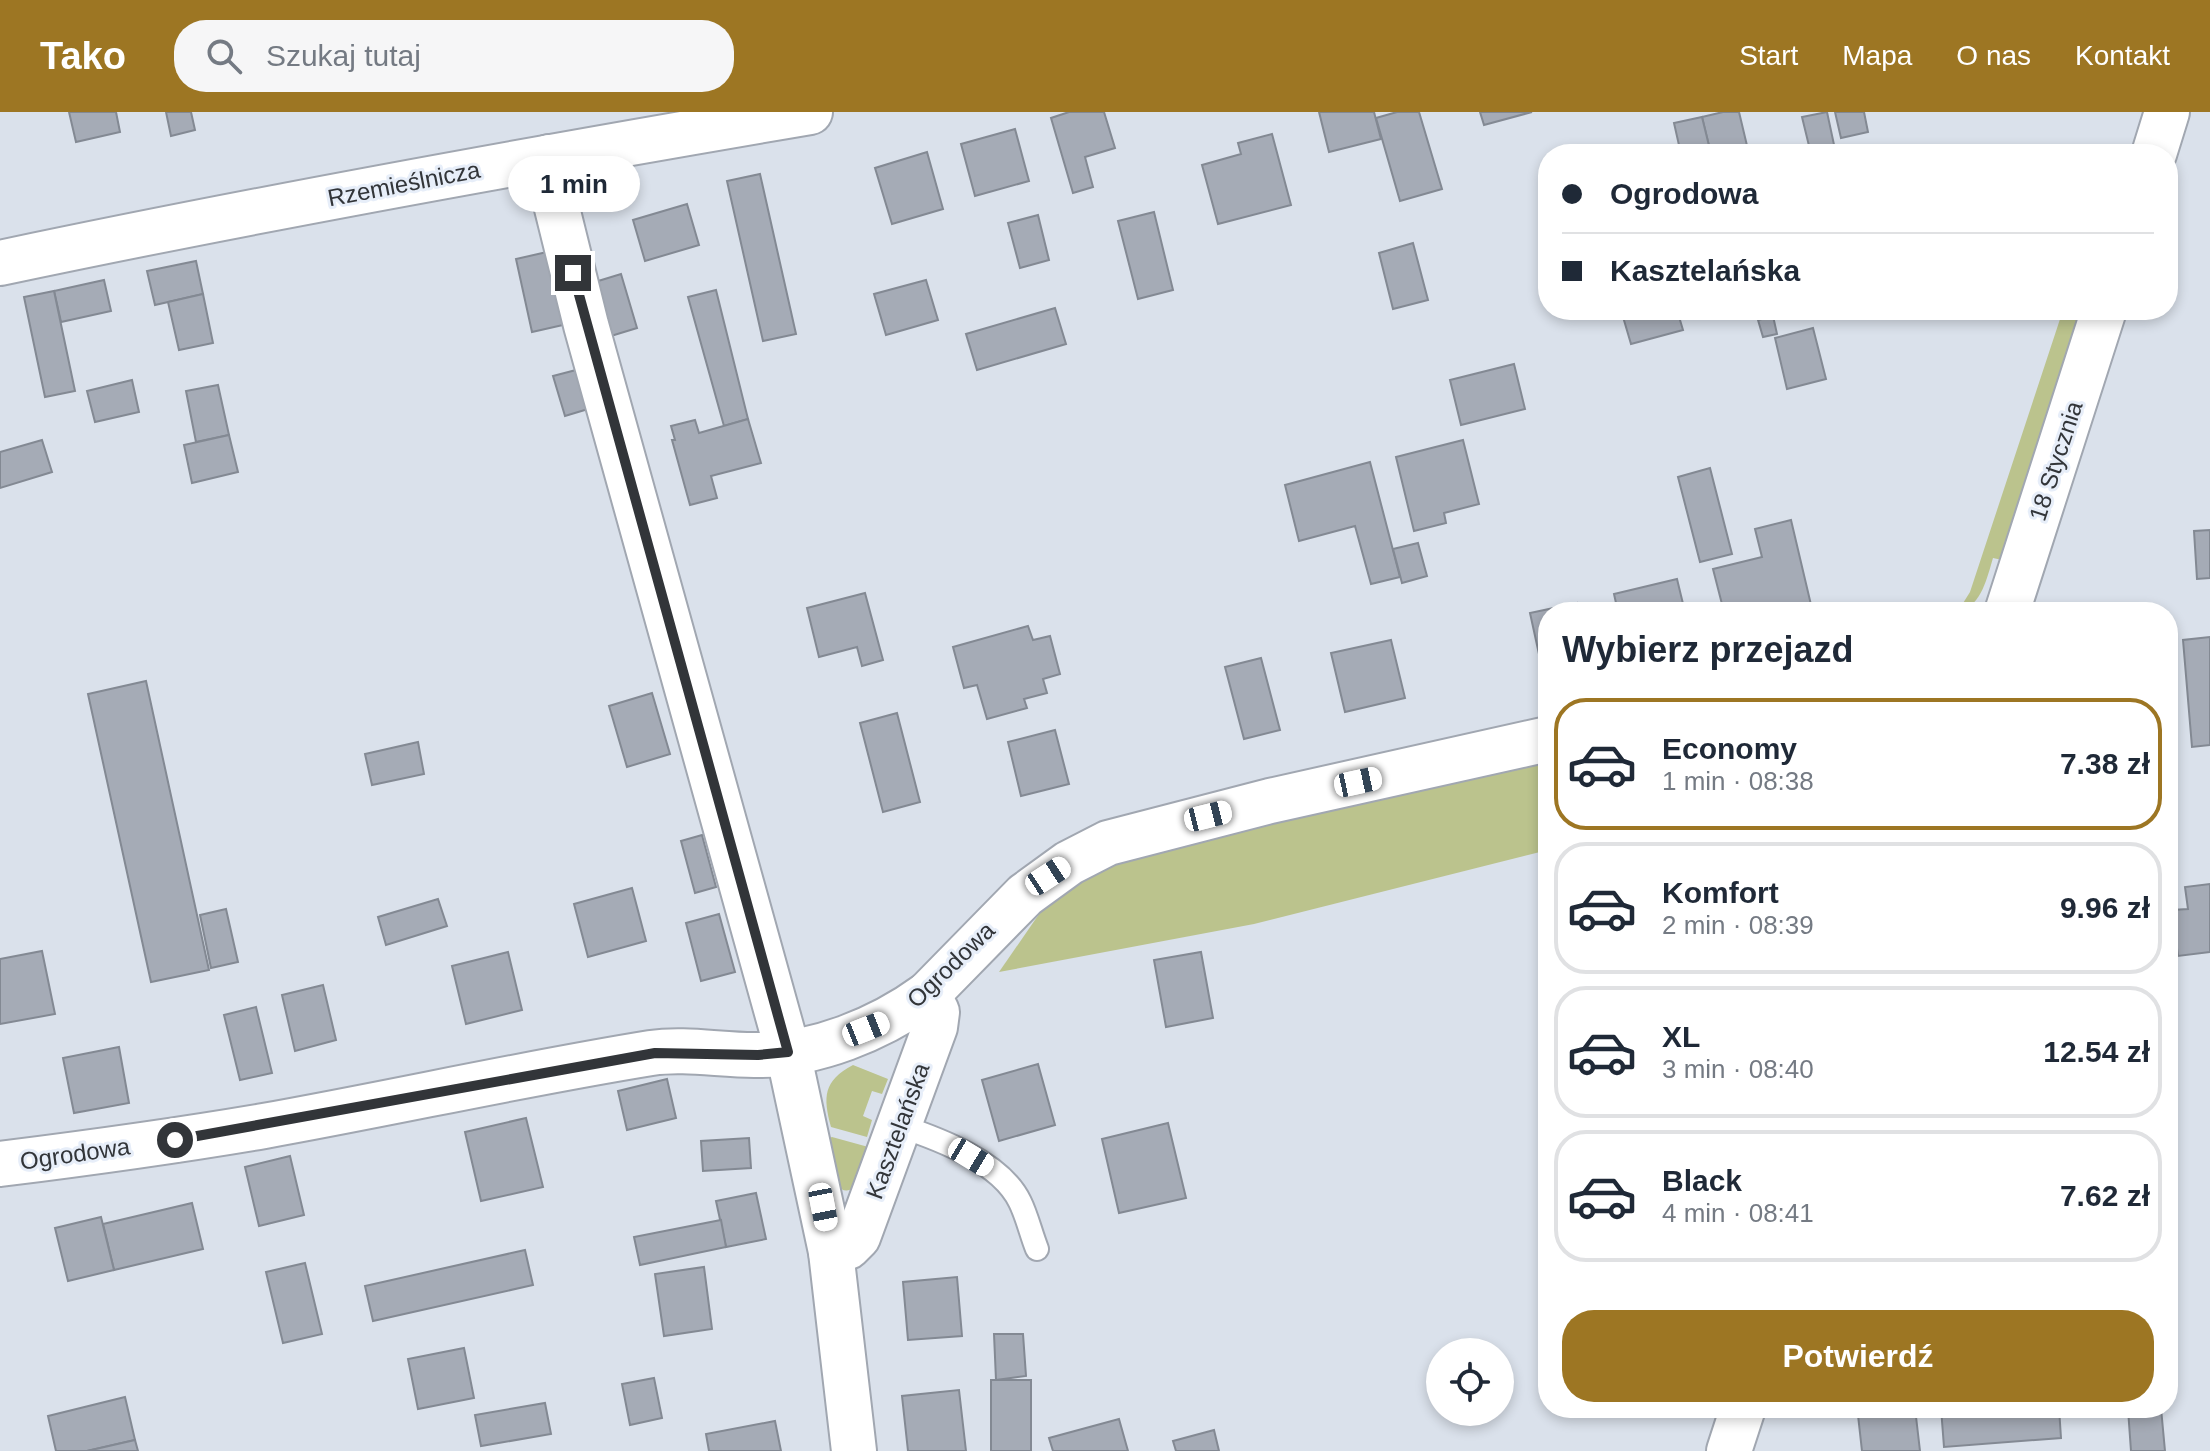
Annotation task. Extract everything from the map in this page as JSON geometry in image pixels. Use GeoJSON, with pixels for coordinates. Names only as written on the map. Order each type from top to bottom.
{"type":"FeatureCollection","features":[{"type":"Feature","properties":{"kind":"street","name":"Rzemieślnicza"},"geometry":{"type":"LineString","coordinates":[[0,263],[141,233],[810,112]]}},
{"type":"Feature","properties":{"kind":"street"},"geometry":{"type":"LineString","coordinates":[[2157,144],[2167,112]]}},
{"type":"Feature","properties":{"kind":"street"},"geometry":{"type":"LineString","coordinates":[[549,157],[554,196],[586,325],[788,1052],[831,1252],[854,1451]]}},
{"type":"Feature","properties":{"kind":"street","name":"18 Stycznia"},"geometry":{"type":"LineString","coordinates":[[2010,602],[2101,320]]}},
{"type":"Feature","properties":{"kind":"street","name":"Ogrodowa"},"geometry":{"type":"LineString","coordinates":[[0,1164],[264,1126],[655,1053],[758,1055],[826,1044],[885,1021],[928,994],[1025,895],[1069,863],[1108,843],[1270,801],[1538,741]]}},
{"type":"Feature","properties":{"kind":"street","name":"Kasztelańska"},"geometry":{"type":"LineString","coordinates":[[831,1252],[848,1247],[858,1237],[900,1126],[935,1027],[937,1012],[928,994]]}},
{"type":"Feature","properties":{"kind":"street"},"geometry":{"type":"LineString","coordinates":[[1729,1451],[1740,1418]]}},
{"type":"Feature","properties":{"kind":"lane"},"geometry":{"type":"LineString","coordinates":[[900,1126],[945,1141],[998,1173],[1019,1199],[1037,1249]]}},
{"type":"Feature","properties":{"kind":"green space"},"geometry":{"type":"Polygon","coordinates":[[[2060,320],[2077,320],[2002,560],[1993,558],[1986,582],[1975,602],[1964,602],[1970,592],[2060,320]]]}},
{"type":"Feature","properties":{"kind":"green space"},"geometry":{"type":"Polygon","coordinates":[[[1538,760],[1538,853],[1254,924],[999,972],[1046,904],[1105,866],[1268,822],[1538,760]]]}},
{"type":"Feature","properties":{"kind":"green space"},"geometry":{"type":"Polygon","coordinates":[[[853,1065],[888,1079],[882,1094],[872,1091],[863,1116],[872,1120],[867,1137],[831,1127],[828,1116],[827,1098],[831,1084],[853,1065]]]}},
{"type":"Feature","properties":{"kind":"green space"},"geometry":{"type":"Polygon","coordinates":[[[832,1137],[872,1148],[854,1188],[849,1190],[836,1186],[824,1140],[832,1137]]]}},
{"type":"Feature","properties":{"kind":"building"},"geometry":{"type":"Polygon","coordinates":[[[69,112],[116,112],[120,132],[76,142],[69,112]]]}},
{"type":"Feature","properties":{"kind":"building"},"geometry":{"type":"Polygon","coordinates":[[[166,112],[191,112],[195,130],[171,136],[166,112]]]}},
{"type":"Feature","properties":{"kind":"building"},"geometry":{"type":"Polygon","coordinates":[[[1069,112],[1104,112],[1115,148],[1085,157],[1093,187],[1073,193],[1051,118],[1069,112]]]}},
{"type":"Feature","properties":{"kind":"building"},"geometry":{"type":"Polygon","coordinates":[[[1319,112],[1374,112],[1381,139],[1329,152],[1319,112]]]}},
{"type":"Feature","properties":{"kind":"building"},"geometry":{"type":"Polygon","coordinates":[[[1397,112],[1419,112],[1442,189],[1400,201],[1376,118],[1397,112]]]}},
{"type":"Feature","properties":{"kind":"building"},"geometry":{"type":"Polygon","coordinates":[[[1480,112],[1532,112],[1484,125],[1480,112]]]}},
{"type":"Feature","properties":{"kind":"building"},"geometry":{"type":"Polygon","coordinates":[[[1739,112],[1747,144],[1709,144],[1702,117],[1739,112]]]}},
{"type":"Feature","properties":{"kind":"building"},"geometry":{"type":"Polygon","coordinates":[[[1827,112],[1834,144],[1809,144],[1802,117],[1827,112]]]}},
{"type":"Feature","properties":{"kind":"building"},"geometry":{"type":"Polygon","coordinates":[[[1835,112],[1864,112],[1868,132],[1841,138],[1835,112]]]}},
{"type":"Feature","properties":{"kind":"building"},"geometry":{"type":"Polygon","coordinates":[[[1702,117],[1709,144],[1679,144],[1674,123],[1702,117]]]}},
{"type":"Feature","properties":{"kind":"building"},"geometry":{"type":"Polygon","coordinates":[[[1015,129],[1029,181],[975,196],[961,144],[1015,129]]]}},
{"type":"Feature","properties":{"kind":"building"},"geometry":{"type":"Polygon","coordinates":[[[1272,134],[1291,205],[1218,224],[1202,165],[1241,154],[1238,143],[1272,134]]]}},
{"type":"Feature","properties":{"kind":"building"},"geometry":{"type":"Polygon","coordinates":[[[927,152],[943,209],[892,224],[875,168],[927,152]]]}},
{"type":"Feature","properties":{"kind":"building"},"geometry":{"type":"Polygon","coordinates":[[[760,174],[796,334],[763,341],[727,181],[760,174]]]}},
{"type":"Feature","properties":{"kind":"building"},"geometry":{"type":"Polygon","coordinates":[[[687,204],[699,245],[645,261],[633,220],[687,204]]]}},
{"type":"Feature","properties":{"kind":"building"},"geometry":{"type":"Polygon","coordinates":[[[1154,212],[1173,290],[1138,299],[1118,221],[1154,212]]]}},
{"type":"Feature","properties":{"kind":"building"},"geometry":{"type":"Polygon","coordinates":[[[1038,215],[1049,260],[1020,268],[1008,223],[1038,215]]]}},
{"type":"Feature","properties":{"kind":"building"},"geometry":{"type":"Polygon","coordinates":[[[1413,243],[1428,300],[1393,309],[1379,253],[1413,243]]]}},
{"type":"Feature","properties":{"kind":"building"},"geometry":{"type":"Polygon","coordinates":[[[547,252],[563,325],[532,332],[516,259],[547,252]]]}},
{"type":"Feature","properties":{"kind":"building"},"geometry":{"type":"Polygon","coordinates":[[[196,261],[203,294],[155,305],[147,271],[196,261]]]}},
{"type":"Feature","properties":{"kind":"building"},"geometry":{"type":"Polygon","coordinates":[[[621,274],[637,328],[611,336],[595,282],[621,274]]]}},
{"type":"Feature","properties":{"kind":"building"},"geometry":{"type":"Polygon","coordinates":[[[104,280],[111,311],[61,322],[54,291],[104,280]]]}},
{"type":"Feature","properties":{"kind":"building"},"geometry":{"type":"Polygon","coordinates":[[[926,280],[938,320],[886,335],[874,294],[926,280]]]}},
{"type":"Feature","properties":{"kind":"building"},"geometry":{"type":"Polygon","coordinates":[[[716,290],[748,419],[724,426],[688,297],[716,290]]]}},
{"type":"Feature","properties":{"kind":"building"},"geometry":{"type":"Polygon","coordinates":[[[54,291],[75,391],[45,397],[24,297],[54,291]]]}},
{"type":"Feature","properties":{"kind":"building"},"geometry":{"type":"Polygon","coordinates":[[[203,294],[213,343],[179,350],[168,302],[203,294]]]}},
{"type":"Feature","properties":{"kind":"building"},"geometry":{"type":"Polygon","coordinates":[[[1055,308],[1066,344],[977,370],[966,334],[1055,308]]]}},
{"type":"Feature","properties":{"kind":"building"},"geometry":{"type":"Polygon","coordinates":[[[1624,320],[1680,320],[1683,330],[1631,344],[1624,320]]]}},
{"type":"Feature","properties":{"kind":"building"},"geometry":{"type":"Polygon","coordinates":[[[1758,320],[1774,320],[1777,334],[1763,337],[1758,320]]]}},
{"type":"Feature","properties":{"kind":"building"},"geometry":{"type":"Polygon","coordinates":[[[1813,328],[1826,379],[1787,389],[1775,338],[1813,328]]]}},
{"type":"Feature","properties":{"kind":"building"},"geometry":{"type":"Polygon","coordinates":[[[1514,364],[1525,409],[1461,425],[1450,380],[1514,364]]]}},
{"type":"Feature","properties":{"kind":"building"},"geometry":{"type":"Polygon","coordinates":[[[576,370],[588,409],[565,416],[553,376],[576,370]]]}},
{"type":"Feature","properties":{"kind":"building"},"geometry":{"type":"Polygon","coordinates":[[[132,380],[139,412],[95,422],[87,391],[132,380]]]}},
{"type":"Feature","properties":{"kind":"building"},"geometry":{"type":"Polygon","coordinates":[[[218,385],[229,435],[196,442],[186,391],[218,385]]]}},
{"type":"Feature","properties":{"kind":"building"},"geometry":{"type":"Polygon","coordinates":[[[748,419],[761,463],[711,476],[717,498],[690,505],[671,426],[695,420],[699,433],[748,419]]]}},
{"type":"Feature","properties":{"kind":"building"},"geometry":{"type":"Polygon","coordinates":[[[229,435],[238,472],[192,483],[184,445],[229,435]]]}},
{"type":"Feature","properties":{"kind":"building"},"geometry":{"type":"Polygon","coordinates":[[[42,440],[52,472],[0,488],[0,452],[42,440]]]}},
{"type":"Feature","properties":{"kind":"building"},"geometry":{"type":"Polygon","coordinates":[[[1463,440],[1479,504],[1444,513],[1446,523],[1414,531],[1396,457],[1463,440]]]}},
{"type":"Feature","properties":{"kind":"building"},"geometry":{"type":"Polygon","coordinates":[[[1370,462],[1400,577],[1371,584],[1355,526],[1299,541],[1285,485],[1370,462]]]}},
{"type":"Feature","properties":{"kind":"building"},"geometry":{"type":"Polygon","coordinates":[[[1710,468],[1732,554],[1700,562],[1678,477],[1710,468]]]}},
{"type":"Feature","properties":{"kind":"building"},"geometry":{"type":"Polygon","coordinates":[[[1791,520],[1810,602],[1721,602],[1713,569],[1762,557],[1755,529],[1791,520]]]}},
{"type":"Feature","properties":{"kind":"building"},"geometry":{"type":"Polygon","coordinates":[[[2210,530],[2210,578],[2197,579],[2194,531],[2210,530]]]}},
{"type":"Feature","properties":{"kind":"building"},"geometry":{"type":"Polygon","coordinates":[[[1418,543],[1427,576],[1402,583],[1393,549],[1418,543]]]}},
{"type":"Feature","properties":{"kind":"building"},"geometry":{"type":"Polygon","coordinates":[[[1677,579],[1683,602],[1616,602],[1614,594],[1677,579]]]}},
{"type":"Feature","properties":{"kind":"building"},"geometry":{"type":"Polygon","coordinates":[[[865,593],[883,660],[862,666],[857,647],[819,657],[807,608],[865,593]]]}},
{"type":"Feature","properties":{"kind":"building"},"geometry":{"type":"Polygon","coordinates":[[[1538,611],[1538,650],[1530,613],[1538,611]]]}},
{"type":"Feature","properties":{"kind":"building"},"geometry":{"type":"Polygon","coordinates":[[[1028,626],[1033,640],[1050,636],[1060,674],[1043,679],[1047,693],[1024,699],[1027,708],[987,719],[977,685],[964,688],[953,647],[1028,626]]]}},
{"type":"Feature","properties":{"kind":"building"},"geometry":{"type":"Polygon","coordinates":[[[2210,637],[2210,745],[2192,747],[2183,640],[2210,637]]]}},
{"type":"Feature","properties":{"kind":"building"},"geometry":{"type":"Polygon","coordinates":[[[1391,640],[1405,698],[1345,712],[1331,653],[1391,640]]]}},
{"type":"Feature","properties":{"kind":"building"},"geometry":{"type":"Polygon","coordinates":[[[1261,658],[1280,730],[1244,739],[1225,667],[1261,658]]]}},
{"type":"Feature","properties":{"kind":"building"},"geometry":{"type":"Polygon","coordinates":[[[146,681],[209,970],[151,982],[88,694],[146,681]]]}},
{"type":"Feature","properties":{"kind":"building"},"geometry":{"type":"Polygon","coordinates":[[[652,693],[670,754],[627,767],[609,706],[652,693]]]}},
{"type":"Feature","properties":{"kind":"building"},"geometry":{"type":"Polygon","coordinates":[[[897,713],[920,802],[883,812],[860,723],[897,713]]]}},
{"type":"Feature","properties":{"kind":"building"},"geometry":{"type":"Polygon","coordinates":[[[1055,730],[1069,784],[1021,796],[1008,742],[1055,730]]]}},
{"type":"Feature","properties":{"kind":"building"},"geometry":{"type":"Polygon","coordinates":[[[418,742],[424,774],[372,785],[365,754],[418,742]]]}},
{"type":"Feature","properties":{"kind":"building"},"geometry":{"type":"Polygon","coordinates":[[[702,835],[716,887],[695,893],[681,841],[702,835]]]}},
{"type":"Feature","properties":{"kind":"building"},"geometry":{"type":"Polygon","coordinates":[[[2210,884],[2210,952],[2178,956],[2178,910],[2188,909],[2185,887],[2210,884]]]}},
{"type":"Feature","properties":{"kind":"building"},"geometry":{"type":"Polygon","coordinates":[[[632,888],[646,941],[588,957],[574,904],[632,888]]]}},
{"type":"Feature","properties":{"kind":"building"},"geometry":{"type":"Polygon","coordinates":[[[438,899],[447,926],[386,945],[378,917],[438,899]]]}},
{"type":"Feature","properties":{"kind":"building"},"geometry":{"type":"Polygon","coordinates":[[[226,909],[238,962],[211,968],[200,915],[226,909]]]}},
{"type":"Feature","properties":{"kind":"building"},"geometry":{"type":"Polygon","coordinates":[[[719,914],[735,972],[701,981],[686,923],[719,914]]]}},
{"type":"Feature","properties":{"kind":"building"},"geometry":{"type":"Polygon","coordinates":[[[42,951],[55,1014],[0,1024],[0,959],[42,951]]]}},
{"type":"Feature","properties":{"kind":"building"},"geometry":{"type":"Polygon","coordinates":[[[508,952],[522,1010],[466,1024],[452,966],[508,952]]]}},
{"type":"Feature","properties":{"kind":"building"},"geometry":{"type":"Polygon","coordinates":[[[1201,952],[1213,1018],[1166,1027],[1154,960],[1201,952]]]}},
{"type":"Feature","properties":{"kind":"building"},"geometry":{"type":"Polygon","coordinates":[[[323,985],[336,1040],[295,1051],[282,995],[323,985]]]}},
{"type":"Feature","properties":{"kind":"building"},"geometry":{"type":"Polygon","coordinates":[[[256,1007],[272,1073],[240,1080],[224,1015],[256,1007]]]}},
{"type":"Feature","properties":{"kind":"building"},"geometry":{"type":"Polygon","coordinates":[[[119,1047],[129,1103],[74,1113],[63,1058],[119,1047]]]}},
{"type":"Feature","properties":{"kind":"building"},"geometry":{"type":"Polygon","coordinates":[[[1038,1064],[1055,1125],[999,1141],[982,1080],[1038,1064]]]}},
{"type":"Feature","properties":{"kind":"building"},"geometry":{"type":"Polygon","coordinates":[[[667,1079],[676,1118],[627,1130],[618,1091],[667,1079]]]}},
{"type":"Feature","properties":{"kind":"building"},"geometry":{"type":"Polygon","coordinates":[[[526,1118],[543,1187],[481,1201],[465,1132],[526,1118]]]}},
{"type":"Feature","properties":{"kind":"building"},"geometry":{"type":"Polygon","coordinates":[[[1168,1123],[1186,1198],[1119,1213],[1102,1139],[1168,1123]]]}},
{"type":"Feature","properties":{"kind":"building"},"geometry":{"type":"Polygon","coordinates":[[[749,1138],[751,1168],[703,1171],[701,1141],[749,1138]]]}},
{"type":"Feature","properties":{"kind":"building"},"geometry":{"type":"Polygon","coordinates":[[[290,1156],[304,1215],[259,1226],[245,1167],[290,1156]]]}},
{"type":"Feature","properties":{"kind":"building"},"geometry":{"type":"Polygon","coordinates":[[[756,1193],[766,1239],[726,1247],[716,1201],[756,1193]]]}},
{"type":"Feature","properties":{"kind":"building"},"geometry":{"type":"Polygon","coordinates":[[[192,1203],[203,1249],[114,1270],[103,1224],[192,1203]]]}},
{"type":"Feature","properties":{"kind":"building"},"geometry":{"type":"Polygon","coordinates":[[[101,1217],[114,1270],[68,1281],[55,1228],[101,1217]]]}},
{"type":"Feature","properties":{"kind":"building"},"geometry":{"type":"Polygon","coordinates":[[[721,1220],[726,1247],[640,1265],[634,1237],[721,1220]]]}},
{"type":"Feature","properties":{"kind":"building"},"geometry":{"type":"Polygon","coordinates":[[[525,1250],[533,1285],[373,1321],[365,1286],[525,1250]]]}},
{"type":"Feature","properties":{"kind":"building"},"geometry":{"type":"Polygon","coordinates":[[[305,1263],[322,1334],[283,1343],[266,1272],[305,1263]]]}},
{"type":"Feature","properties":{"kind":"building"},"geometry":{"type":"Polygon","coordinates":[[[704,1267],[712,1329],[664,1336],[655,1274],[704,1267]]]}},
{"type":"Feature","properties":{"kind":"building"},"geometry":{"type":"Polygon","coordinates":[[[957,1277],[962,1336],[908,1340],[903,1282],[957,1277]]]}},
{"type":"Feature","properties":{"kind":"building"},"geometry":{"type":"Polygon","coordinates":[[[994,1334],[1023,1334],[1026,1376],[996,1380],[994,1334]]]}},
{"type":"Feature","properties":{"kind":"building"},"geometry":{"type":"Polygon","coordinates":[[[464,1348],[474,1398],[418,1409],[408,1359],[464,1348]]]}},
{"type":"Feature","properties":{"kind":"building"},"geometry":{"type":"Polygon","coordinates":[[[654,1378],[662,1418],[630,1425],[622,1384],[654,1378]]]}},
{"type":"Feature","properties":{"kind":"building"},"geometry":{"type":"Polygon","coordinates":[[[991,1380],[1031,1380],[1031,1451],[991,1451],[991,1380]]]}},
{"type":"Feature","properties":{"kind":"building"},"geometry":{"type":"Polygon","coordinates":[[[959,1390],[966,1451],[908,1451],[902,1396],[959,1390]]]}},
{"type":"Feature","properties":{"kind":"building"},"geometry":{"type":"Polygon","coordinates":[[[125,1397],[135,1440],[87,1451],[56,1451],[48,1416],[125,1397]]]}},
{"type":"Feature","properties":{"kind":"building"},"geometry":{"type":"Polygon","coordinates":[[[545,1403],[551,1434],[481,1446],[475,1415],[545,1403]]]}},
{"type":"Feature","properties":{"kind":"building"},"geometry":{"type":"Polygon","coordinates":[[[1858,1418],[1916,1418],[1920,1451],[1862,1451],[1858,1418]]]}},
{"type":"Feature","properties":{"kind":"building"},"geometry":{"type":"Polygon","coordinates":[[[1942,1418],[2060,1418],[2061,1438],[1944,1447],[1942,1418]]]}},
{"type":"Feature","properties":{"kind":"building"},"geometry":{"type":"Polygon","coordinates":[[[2129,1418],[2162,1418],[2165,1451],[2131,1451],[2129,1418]]]}},
{"type":"Feature","properties":{"kind":"building"},"geometry":{"type":"Polygon","coordinates":[[[1119,1419],[1128,1451],[1053,1451],[1049,1438],[1119,1419]]]}},
{"type":"Feature","properties":{"kind":"building"},"geometry":{"type":"Polygon","coordinates":[[[775,1421],[781,1451],[709,1451],[706,1434],[775,1421]]]}},
{"type":"Feature","properties":{"kind":"building"},"geometry":{"type":"Polygon","coordinates":[[[1214,1430],[1219,1451],[1176,1451],[1173,1441],[1214,1430]]]}},
{"type":"Feature","properties":{"kind":"building"},"geometry":{"type":"Polygon","coordinates":[[[135,1440],[138,1451],[87,1451],[135,1440]]]}},
{"type":"Feature","properties":{"kind":"route"},"geometry":{"type":"LineString","coordinates":[[175,1140],[655,1053],[758,1055],[788,1052],[573,273]]}}]}
